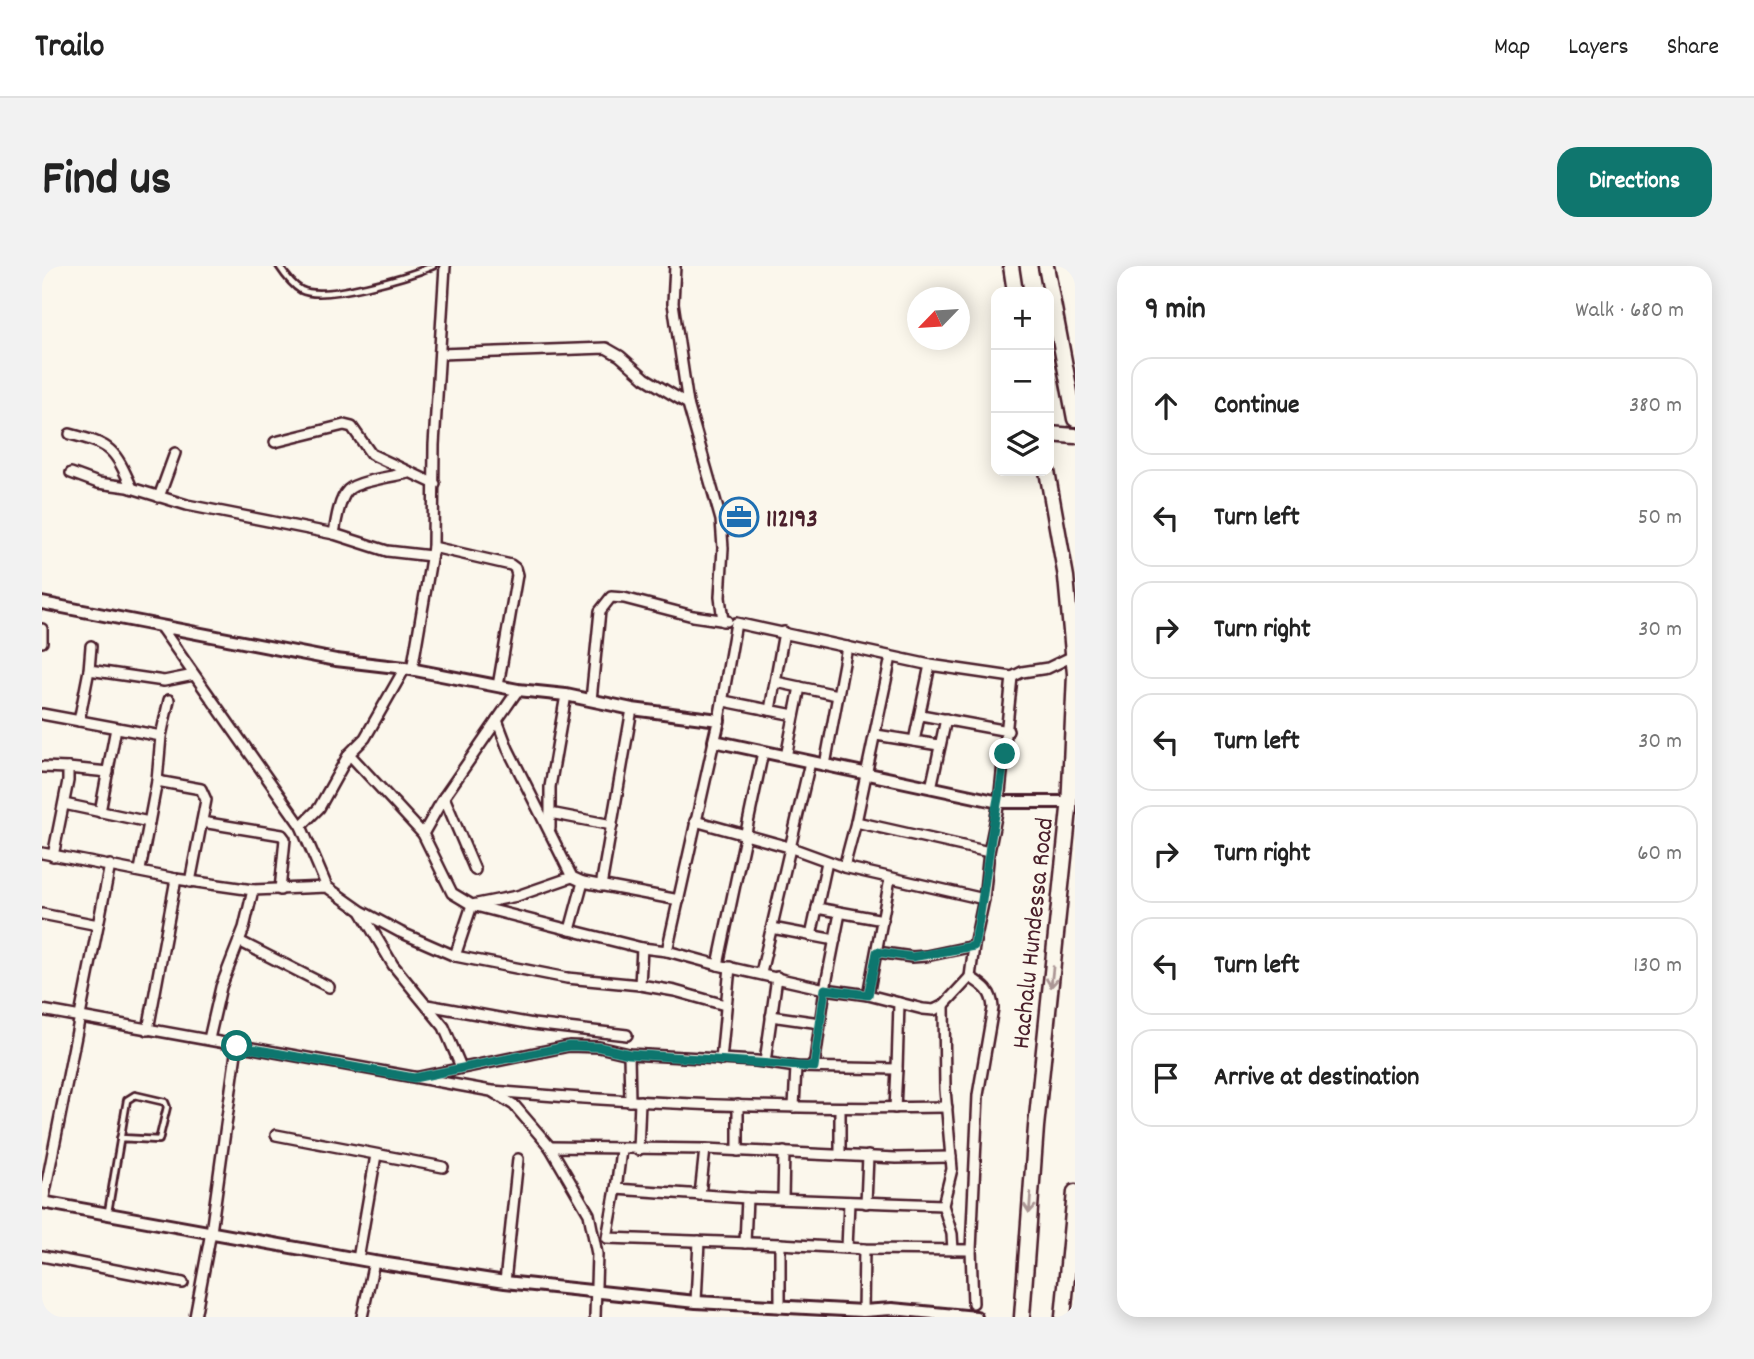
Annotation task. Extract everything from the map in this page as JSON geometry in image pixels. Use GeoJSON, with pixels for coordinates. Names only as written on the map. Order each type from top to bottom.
{"type":"FeatureCollection","features":[{"type":"Feature","properties":{"kind":"main road"},"geometry":{"type":"LineString","coordinates":[[1011,266],[1015,287]]}},
{"type":"Feature","properties":{"kind":"main road"},"geometry":{"type":"LineString","coordinates":[[1046,266],[1068,346],[1075,419]]}},
{"type":"Feature","properties":{"kind":"main road"},"geometry":{"type":"LineString","coordinates":[[1054,434],[1075,436]]}},
{"type":"Feature","properties":{"kind":"main road","name":"Hachalu Hundessa Road"},"geometry":{"type":"LineString","coordinates":[[1022,1317],[1036,1127],[1069,802],[1075,674],[1066,578],[1048,476]]}},
{"type":"Feature","properties":{"kind":"main road"},"geometry":{"type":"LineString","coordinates":[[1063,1317],[1075,1192]]}},
{"type":"Feature","properties":{"kind":"street"},"geometry":{"type":"LineString","coordinates":[[301,826],[319,808],[349,754],[365,738],[408,669],[432,551],[434,445],[445,266]]}},
{"type":"Feature","properties":{"kind":"street"},"geometry":{"type":"LineString","coordinates":[[675,266],[673,303],[688,404],[721,520],[723,548],[720,597],[723,621]]}},
{"type":"Feature","properties":{"kind":"street"},"geometry":{"type":"LineString","coordinates":[[440,354],[606,348],[620,356],[645,378],[688,404]]}},
{"type":"Feature","properties":{"kind":"street"},"geometry":{"type":"LineString","coordinates":[[275,442],[344,425],[352,427],[371,454],[435,484]]}},
{"type":"Feature","properties":{"kind":"street"},"geometry":{"type":"LineString","coordinates":[[70,434],[108,446],[132,488]]}},
{"type":"Feature","properties":{"kind":"street"},"geometry":{"type":"LineString","coordinates":[[159,496],[175,453]]}},
{"type":"Feature","properties":{"kind":"street"},"geometry":{"type":"LineString","coordinates":[[71,473],[98,483],[132,488],[187,505],[334,534],[387,551],[432,551],[511,565],[517,575],[498,686]]}},
{"type":"Feature","properties":{"kind":"street"},"geometry":{"type":"LineString","coordinates":[[334,534],[347,490],[358,484],[408,473]]}},
{"type":"Feature","properties":{"kind":"street"},"geometry":{"type":"LineString","coordinates":[[591,700],[600,611],[611,597],[693,616],[785,632],[929,665],[1012,677],[1022,672],[1048,668],[1073,656]]}},
{"type":"Feature","properties":{"kind":"street"},"geometry":{"type":"LineString","coordinates":[[42,603],[337,660],[408,669],[518,690],[566,695],[632,709],[719,720]]}},
{"type":"Feature","properties":{"kind":"street"},"geometry":{"type":"LineString","coordinates":[[667,951],[724,701],[736,623]]}},
{"type":"Feature","properties":{"kind":"street"},"geometry":{"type":"LineString","coordinates":[[160,626],[301,826],[327,887],[361,911],[400,932],[455,956],[567,978],[676,991],[725,1005]]}},
{"type":"Feature","properties":{"kind":"street"},"geometry":{"type":"LineString","coordinates":[[42,629],[42,642]]}},
{"type":"Feature","properties":{"kind":"street"},"geometry":{"type":"LineString","coordinates":[[770,710],[785,632]]}},
{"type":"Feature","properties":{"kind":"street"},"geometry":{"type":"LineString","coordinates":[[79,721],[91,646]]}},
{"type":"Feature","properties":{"kind":"street"},"geometry":{"type":"LineString","coordinates":[[825,765],[847,647]]}},
{"type":"Feature","properties":{"kind":"street"},"geometry":{"type":"LineString","coordinates":[[844,867],[876,735],[891,657]]}},
{"type":"Feature","properties":{"kind":"street"},"geometry":{"type":"LineString","coordinates":[[914,741],[929,665]]}},
{"type":"Feature","properties":{"kind":"street"},"geometry":{"type":"LineString","coordinates":[[89,670],[164,681],[194,675]]}},
{"type":"Feature","properties":{"kind":"street"},"geometry":{"type":"LineString","coordinates":[[349,754],[424,834],[452,892],[472,905],[642,948],[667,951],[825,989],[868,995],[934,1010],[944,1005],[970,977],[999,802],[1012,677]]}},
{"type":"Feature","properties":{"kind":"street"},"geometry":{"type":"LineString","coordinates":[[776,682],[837,695]]}},
{"type":"Feature","properties":{"kind":"street"},"geometry":{"type":"LineString","coordinates":[[786,757],[800,687]]}},
{"type":"Feature","properties":{"kind":"street"},"geometry":{"type":"LineString","coordinates":[[424,834],[444,797],[518,690]]}},
{"type":"Feature","properties":{"kind":"street"},"geometry":{"type":"LineString","coordinates":[[550,833],[550,786],[566,695]]}},
{"type":"Feature","properties":{"kind":"street"},"geometry":{"type":"LineString","coordinates":[[139,870],[157,781],[161,736],[169,700]]}},
{"type":"Feature","properties":{"kind":"street"},"geometry":{"type":"LineString","coordinates":[[724,701],[794,715]]}},
{"type":"Feature","properties":{"kind":"street"},"geometry":{"type":"LineString","coordinates":[[601,886],[632,709]]}},
{"type":"Feature","properties":{"kind":"street"},"geometry":{"type":"LineString","coordinates":[[42,714],[161,736]]}},
{"type":"Feature","properties":{"kind":"street"},"geometry":{"type":"LineString","coordinates":[[921,715],[1007,731]]}},
{"type":"Feature","properties":{"kind":"street"},"geometry":{"type":"LineString","coordinates":[[931,789],[946,719]]}},
{"type":"Feature","properties":{"kind":"street"},"geometry":{"type":"LineString","coordinates":[[498,720],[508,749],[572,877],[583,883],[679,900]]}},
{"type":"Feature","properties":{"kind":"street"},"geometry":{"type":"LineString","coordinates":[[100,812],[117,728]]}},
{"type":"Feature","properties":{"kind":"street"},"geometry":{"type":"LineString","coordinates":[[876,735],[939,745]]}},
{"type":"Feature","properties":{"kind":"street"},"geometry":{"type":"LineString","coordinates":[[715,741],[999,802],[1069,802]]}},
{"type":"Feature","properties":{"kind":"street"},"geometry":{"type":"LineString","coordinates":[[718,965],[763,752]]}},
{"type":"Feature","properties":{"kind":"street"},"geometry":{"type":"LineString","coordinates":[[761,973],[810,762]]}},
{"type":"Feature","properties":{"kind":"street"},"geometry":{"type":"LineString","coordinates":[[42,766],[108,772]]}},
{"type":"Feature","properties":{"kind":"street"},"geometry":{"type":"LineString","coordinates":[[53,856],[68,781],[68,768]]}},
{"type":"Feature","properties":{"kind":"street"},"geometry":{"type":"LineString","coordinates":[[157,781],[201,789],[206,800],[190,882]]}},
{"type":"Feature","properties":{"kind":"street"},"geometry":{"type":"LineString","coordinates":[[444,797],[475,870]]}},
{"type":"Feature","properties":{"kind":"street"},"geometry":{"type":"LineString","coordinates":[[64,804],[149,822]]}},
{"type":"Feature","properties":{"kind":"street"},"geometry":{"type":"LineString","coordinates":[[550,813],[612,825]]}},
{"type":"Feature","properties":{"kind":"street"},"geometry":{"type":"LineString","coordinates":[[695,821],[789,847],[844,867],[984,899]]}},
{"type":"Feature","properties":{"kind":"street"},"geometry":{"type":"LineString","coordinates":[[202,822],[282,835],[285,839],[280,890]]}},
{"type":"Feature","properties":{"kind":"street"},"geometry":{"type":"LineString","coordinates":[[856,822],[989,852]]}},
{"type":"Feature","properties":{"kind":"street"},"geometry":{"type":"LineString","coordinates":[[42,853],[190,882],[253,890],[327,887]]}},
{"type":"Feature","properties":{"kind":"street"},"geometry":{"type":"LineString","coordinates":[[811,936],[827,862]]}},
{"type":"Feature","properties":{"kind":"street"},"geometry":{"type":"LineString","coordinates":[[110,865],[43,1202],[374,1262],[505,1282],[696,1302],[863,1311],[892,1309],[976,1317]]}},
{"type":"Feature","properties":{"kind":"street"},"geometry":{"type":"LineString","coordinates":[[472,905],[517,896],[572,877]]}},
{"type":"Feature","properties":{"kind":"street"},"geometry":{"type":"LineString","coordinates":[[148,1030],[176,879]]}},
{"type":"Feature","properties":{"kind":"street"},"geometry":{"type":"LineString","coordinates":[[868,995],[890,879]]}},
{"type":"Feature","properties":{"kind":"street"},"geometry":{"type":"LineString","coordinates":[[570,930],[583,883]]}},
{"type":"Feature","properties":{"kind":"street"},"geometry":{"type":"LineString","coordinates":[[209,1039],[221,987],[239,941],[253,890]]}},
{"type":"Feature","properties":{"kind":"street"},"geometry":{"type":"LineString","coordinates":[[455,956],[472,905]]}},
{"type":"Feature","properties":{"kind":"street"},"geometry":{"type":"LineString","coordinates":[[817,908],[883,920]]}},
{"type":"Feature","properties":{"kind":"street"},"geometry":{"type":"LineString","coordinates":[[361,911],[393,965],[444,1027],[461,1067]]}},
{"type":"Feature","properties":{"kind":"street"},"geometry":{"type":"LineString","coordinates":[[814,1067],[825,989],[840,913]]}},
{"type":"Feature","properties":{"kind":"street"},"geometry":{"type":"LineString","coordinates":[[42,914],[99,925]]}},
{"type":"Feature","properties":{"kind":"street"},"geometry":{"type":"LineString","coordinates":[[772,928],[835,940]]}},
{"type":"Feature","properties":{"kind":"street"},"geometry":{"type":"LineString","coordinates":[[239,941],[329,986]]}},
{"type":"Feature","properties":{"kind":"street"},"geometry":{"type":"LineString","coordinates":[[877,952],[912,957],[974,946]]}},
{"type":"Feature","properties":{"kind":"street"},"geometry":{"type":"LineString","coordinates":[[639,985],[642,948]]}},
{"type":"Feature","properties":{"kind":"street"},"geometry":{"type":"LineString","coordinates":[[721,1060],[730,967]]}},
{"type":"Feature","properties":{"kind":"street"},"geometry":{"type":"LineString","coordinates":[[765,1062],[777,977]]}},
{"type":"Feature","properties":{"kind":"street"},"geometry":{"type":"LineString","coordinates":[[970,977],[986,988],[992,996],[993,1008],[978,1096],[971,1251],[973,1303]]}},
{"type":"Feature","properties":{"kind":"street"},"geometry":{"type":"LineString","coordinates":[[895,1108],[899,1003]]}},
{"type":"Feature","properties":{"kind":"street"},"geometry":{"type":"LineString","coordinates":[[427,1004],[533,1024],[627,1035]]}},
{"type":"Feature","properties":{"kind":"street"},"geometry":{"type":"LineString","coordinates":[[944,1005],[951,1181],[943,1205],[953,1250]]}},
{"type":"Feature","properties":{"kind":"street"},"geometry":{"type":"LineString","coordinates":[[42,1010],[491,1091],[630,1101],[840,1109],[947,1107]]}},
{"type":"Feature","properties":{"kind":"street"},"geometry":{"type":"LineString","coordinates":[[771,1016],[820,1023]]}},
{"type":"Feature","properties":{"kind":"street"},"geometry":{"type":"LineString","coordinates":[[195,1317],[211,1232],[237,1046]]}},
{"type":"Feature","properties":{"kind":"street"},"geometry":{"type":"LineString","coordinates":[[414,1078],[569,1046],[599,1047],[629,1054],[765,1062],[796,1067],[897,1069]]}},
{"type":"Feature","properties":{"kind":"street"},"geometry":{"type":"LineString","coordinates":[[629,1054],[630,1101]]}},
{"type":"Feature","properties":{"kind":"street"},"geometry":{"type":"LineString","coordinates":[[794,1107],[796,1067]]}},
{"type":"Feature","properties":{"kind":"street"},"geometry":{"type":"LineString","coordinates":[[491,1091],[514,1105],[550,1147],[589,1214],[597,1254],[595,1317]]}},
{"type":"Feature","properties":{"kind":"street"},"geometry":{"type":"LineString","coordinates":[[638,1150],[640,1101]]}},
{"type":"Feature","properties":{"kind":"street"},"geometry":{"type":"LineString","coordinates":[[738,1105],[738,1151]]}},
{"type":"Feature","properties":{"kind":"street"},"geometry":{"type":"LineString","coordinates":[[840,1109],[840,1155]]}},
{"type":"Feature","properties":{"kind":"street"},"geometry":{"type":"LineString","coordinates":[[276,1135],[443,1167]]}},
{"type":"Feature","properties":{"kind":"street"},"geometry":{"type":"LineString","coordinates":[[550,1147],[951,1157]]}},
{"type":"Feature","properties":{"kind":"street"},"geometry":{"type":"LineString","coordinates":[[700,1195],[705,1149]]}},
{"type":"Feature","properties":{"kind":"street"},"geometry":{"type":"LineString","coordinates":[[597,1254],[607,1238],[621,1150]]}},
{"type":"Feature","properties":{"kind":"street"},"geometry":{"type":"LineString","coordinates":[[783,1199],[784,1152]]}},
{"type":"Feature","properties":{"kind":"street"},"geometry":{"type":"LineString","coordinates":[[358,1259],[376,1155]]}},
{"type":"Feature","properties":{"kind":"street"},"geometry":{"type":"LineString","coordinates":[[866,1203],[868,1156]]}},
{"type":"Feature","properties":{"kind":"street"},"geometry":{"type":"LineString","coordinates":[[505,1282],[518,1158]]}},
{"type":"Feature","properties":{"kind":"street"},"geometry":{"type":"LineString","coordinates":[[615,1189],[747,1198],[943,1205]]}},
{"type":"Feature","properties":{"kind":"street"},"geometry":{"type":"LineString","coordinates":[[745,1243],[747,1198]]}},
{"type":"Feature","properties":{"kind":"street"},"geometry":{"type":"LineString","coordinates":[[848,1248],[849,1202]]}},
{"type":"Feature","properties":{"kind":"street"},"geometry":{"type":"LineString","coordinates":[[607,1238],[971,1251]]}},
{"type":"Feature","properties":{"kind":"street"},"geometry":{"type":"LineString","coordinates":[[696,1302],[699,1241]]}},
{"type":"Feature","properties":{"kind":"street"},"geometry":{"type":"LineString","coordinates":[[780,1244],[780,1307]]}},
{"type":"Feature","properties":{"kind":"street"},"geometry":{"type":"LineString","coordinates":[[863,1311],[864,1249]]}},
{"type":"Feature","properties":{"kind":"street"},"geometry":{"type":"LineString","coordinates":[[42,1256],[183,1283]]}},
{"type":"Feature","properties":{"kind":"street"},"geometry":{"type":"LineString","coordinates":[[362,1317],[374,1262]]}},
{"type":"Feature","properties":{"kind":"street"},"geometry":{"type":"LineString","coordinates":[[863,1311],[884,1317]]}},
{"type":"Feature","properties":{"kind":"lane"},"geometry":{"type":"LineString","coordinates":[[279,266],[302,291],[320,293],[404,277],[433,266]]}},
{"type":"Feature","properties":{"kind":"lane"},"geometry":{"type":"LineString","coordinates":[[108,1212],[120,1138],[129,1097],[135,1095],[165,1102],[167,1107],[159,1140],[120,1138]]}},
{"type":"Feature","properties":{"kind":"place","name":"112193"},"geometry":{"type":"Point","coordinates":[739,517]}},
{"type":"Feature","properties":{"kind":"route"},"geometry":{"type":"LineString","coordinates":[[237,1046],[414,1078],[569,1046],[599,1047],[629,1054],[814,1067],[825,989],[868,995],[877,952],[912,957],[974,946],[984,899],[1005,754]]}}]}
